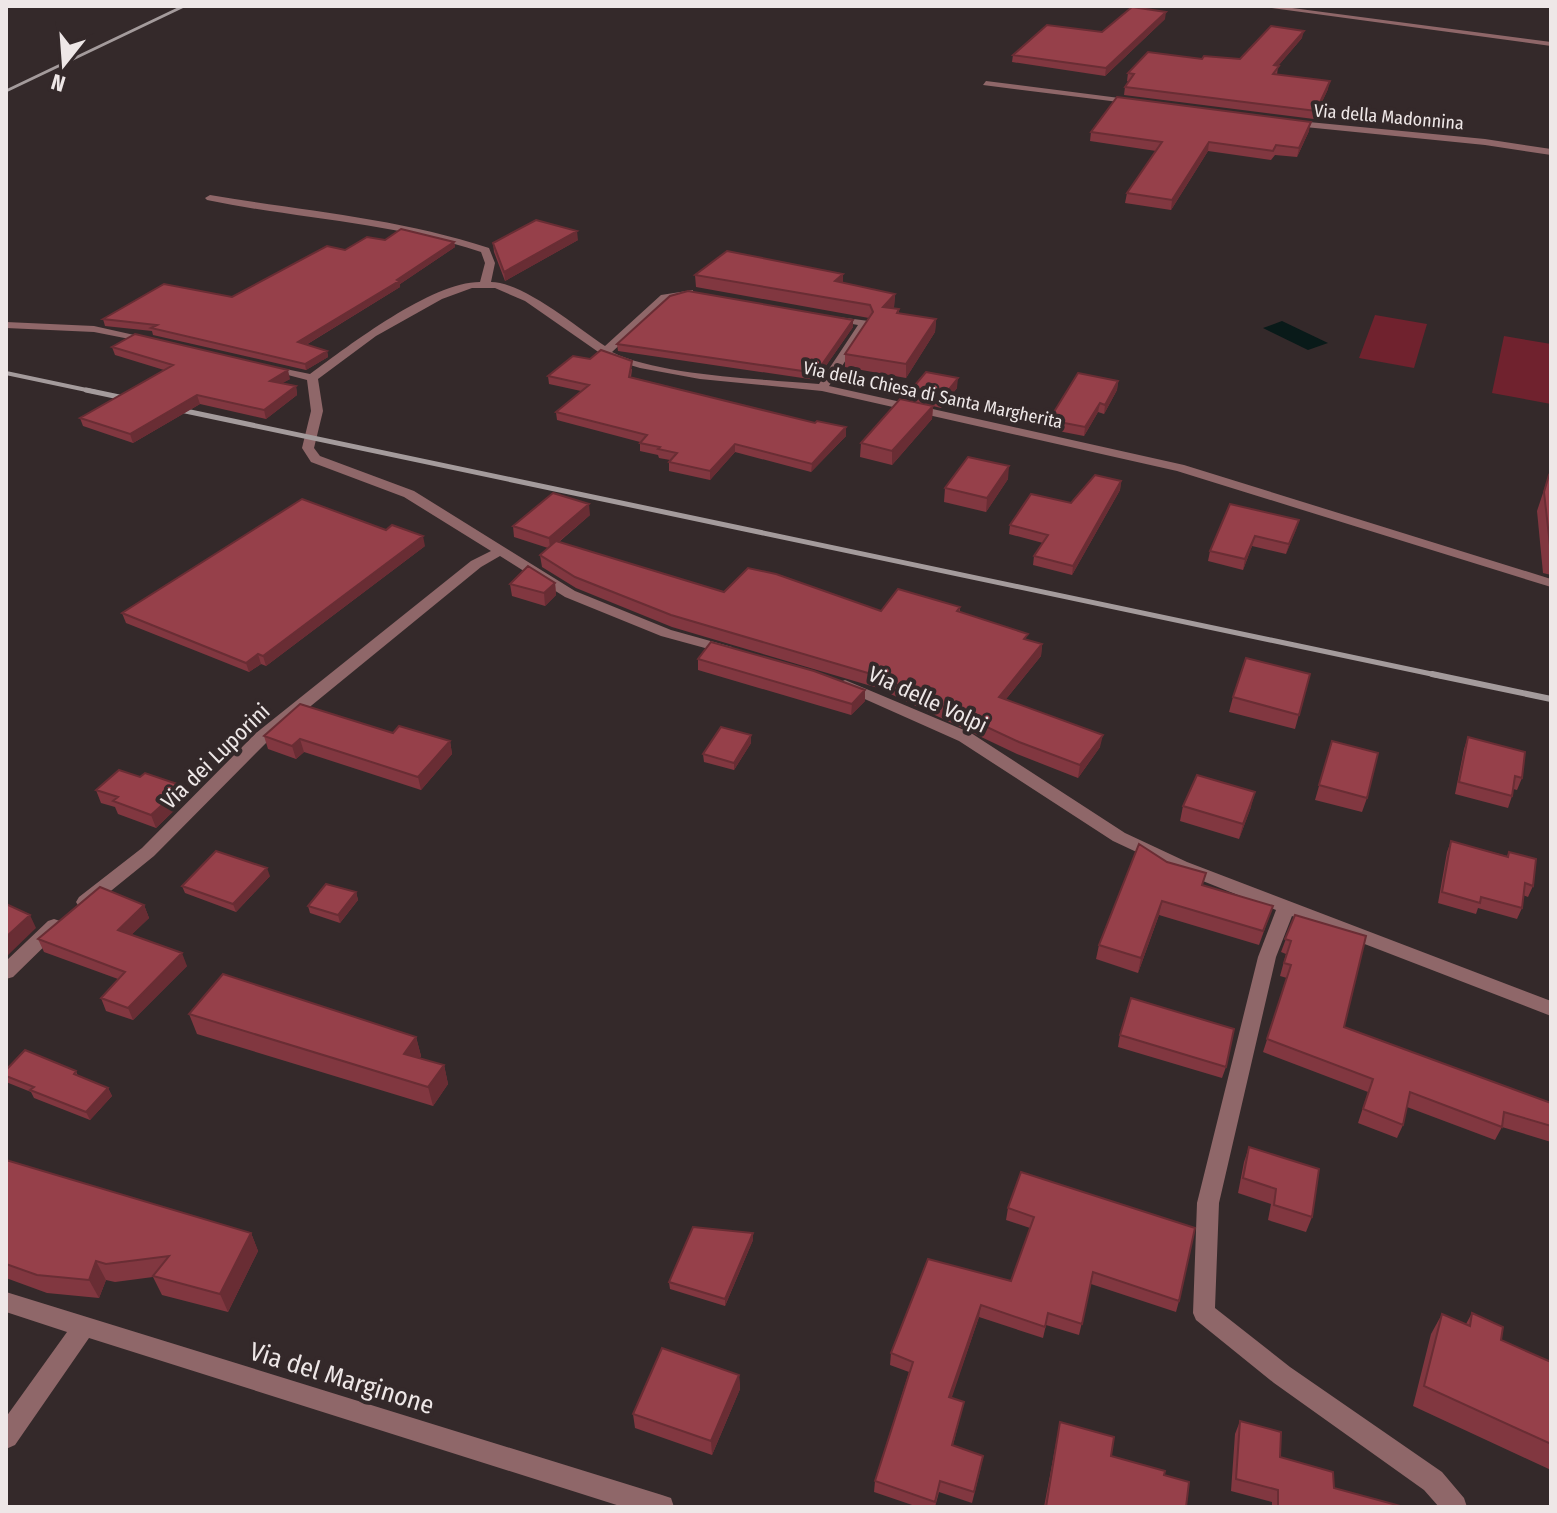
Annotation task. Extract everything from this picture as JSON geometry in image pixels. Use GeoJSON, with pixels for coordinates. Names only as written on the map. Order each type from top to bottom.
{"type":"FeatureCollection","features":[{"type":"Feature","properties":{"kind":"street"},"geometry":{"type":"LineString","coordinates":[[1261,6],[1551,44]]}},
{"type":"Feature","properties":{"kind":"street"},"geometry":{"type":"LineString","coordinates":[[986,83],[1139,103]]}},
{"type":"Feature","properties":{"kind":"street","name":"Via della Madonnina"},"geometry":{"type":"LineString","coordinates":[[1279,121],[1485,142],[1551,152]]}},
{"type":"Feature","properties":{"kind":"street"},"geometry":{"type":"LineString","coordinates":[[210,198],[412,229],[459,240],[485,250],[490,263],[485,284],[438,297],[372,334],[312,378],[265,367]]}},
{"type":"Feature","properties":{"kind":"street","name":"Via della Chiesa di Santa Margherita"},"geometry":{"type":"LineString","coordinates":[[485,284],[510,289],[605,352],[644,366],[700,376],[822,388],[1180,468],[1551,583]]}},
{"type":"Feature","properties":{"kind":"street"},"geometry":{"type":"LineString","coordinates":[[605,352],[665,297],[688,292],[702,294]]}},
{"type":"Feature","properties":{"kind":"street"},"geometry":{"type":"LineString","coordinates":[[821,316],[865,323],[822,388]]}},
{"type":"Feature","properties":{"kind":"street"},"geometry":{"type":"LineString","coordinates":[[6,325],[94,329],[172,345]]}},
{"type":"Feature","properties":{"kind":"street"},"geometry":{"type":"LineString","coordinates":[[312,378],[317,411],[308,448],[315,459],[409,494],[570,594],[666,633],[743,655]]}},
{"type":"Feature","properties":{"kind":"street","name":"Via dei Luporini"},"geometry":{"type":"LineString","coordinates":[[6,972],[60,921],[148,852],[262,737],[476,564],[500,551]]}},
{"type":"Feature","properties":{"kind":"street","name":"Via delle Volpi"},"geometry":{"type":"LineString","coordinates":[[833,681],[965,737],[1119,837],[1181,866],[1551,1009]]}},
{"type":"Feature","properties":{"kind":"street"},"geometry":{"type":"LineString","coordinates":[[1286,907],[1267,957],[1208,1203],[1204,1313],[1282,1375],[1433,1481],[1455,1507]]}},
{"type":"Feature","properties":{"kind":"street","name":"Via del Marginone"},"geometry":{"type":"LineString","coordinates":[[6,1302],[662,1507]]}},
{"type":"Feature","properties":{"kind":"street"},"geometry":{"type":"LineString","coordinates":[[6,1437],[84,1326]]}},
{"type":"Feature","properties":{"kind":"shaded area"},"geometry":{"type":"Polygon","coordinates":[[[1375,315],[1427,324],[1414,368],[1359,358],[1375,315]]]}},
{"type":"Feature","properties":{"kind":"shaded area"},"geometry":{"type":"Polygon","coordinates":[[[1282,321],[1328,343],[1308,350],[1263,328],[1282,321]]]}},
{"type":"Feature","properties":{"kind":"shaded area"},"geometry":{"type":"Polygon","coordinates":[[[1504,336],[1551,344],[1551,404],[1492,393],[1504,336]]]}},
{"type":"Feature","properties":{"kind":"building"},"geometry":{"type":"Polygon","coordinates":[[[1132,7],[1166,12],[1106,68],[1013,55],[1047,25],[1102,32],[1132,7]]]}},
{"type":"Feature","properties":{"kind":"building"},"geometry":{"type":"Polygon","coordinates":[[[1271,26],[1304,31],[1274,65],[1279,66],[1273,74],[1330,81],[1316,111],[1125,87],[1134,74],[1128,73],[1148,52],[1202,59],[1204,56],[1240,59],[1271,26]]]}},
{"type":"Feature","properties":{"kind":"building"},"geometry":{"type":"Polygon","coordinates":[[[1117,97],[1311,122],[1299,148],[1276,145],[1273,151],[1209,142],[1172,200],[1127,193],[1162,142],[1091,132],[1117,97]]]}},
{"type":"Feature","properties":{"kind":"building"},"geometry":{"type":"Polygon","coordinates":[[[536,220],[577,231],[504,272],[493,243],[536,220]]]}},
{"type":"Feature","properties":{"kind":"building"},"geometry":{"type":"Polygon","coordinates":[[[401,229],[454,242],[399,281],[298,342],[327,351],[305,364],[151,328],[157,325],[103,319],[164,284],[232,297],[327,246],[345,250],[367,237],[385,240],[401,229]]]}},
{"type":"Feature","properties":{"kind":"building"},"geometry":{"type":"Polygon","coordinates":[[[727,251],[843,274],[835,281],[895,294],[883,307],[899,309],[897,313],[936,319],[906,364],[845,354],[873,312],[870,305],[695,275],[727,251]]]}},
{"type":"Feature","properties":{"kind":"building"},"geometry":{"type":"Polygon","coordinates":[[[688,291],[853,320],[816,373],[617,344],[670,296],[688,291]]]}},
{"type":"Feature","properties":{"kind":"building"},"geometry":{"type":"Polygon","coordinates":[[[135,334],[288,370],[270,381],[296,386],[264,410],[197,395],[130,434],[80,418],[173,365],[112,347],[135,334]]]}},
{"type":"Feature","properties":{"kind":"building"},"geometry":{"type":"Polygon","coordinates":[[[601,350],[632,361],[629,377],[815,423],[846,427],[812,464],[735,444],[710,471],[669,462],[677,453],[640,443],[647,435],[556,412],[589,385],[548,376],[573,356],[590,359],[601,350]]]}},
{"type":"Feature","properties":{"kind":"building"},"geometry":{"type":"Polygon","coordinates":[[[926,372],[958,378],[942,398],[910,391],[926,372]]]}},
{"type":"Feature","properties":{"kind":"building"},"geometry":{"type":"Polygon","coordinates":[[[1078,373],[1118,381],[1105,405],[1100,403],[1085,427],[1049,420],[1078,373]]]}},
{"type":"Feature","properties":{"kind":"building"},"geometry":{"type":"Polygon","coordinates":[[[900,399],[933,406],[892,451],[861,443],[900,399]]]}},
{"type":"Feature","properties":{"kind":"building"},"geometry":{"type":"Polygon","coordinates":[[[968,457],[1009,466],[987,498],[945,488],[968,457]]]}},
{"type":"Feature","properties":{"kind":"building"},"geometry":{"type":"Polygon","coordinates":[[[1095,475],[1121,481],[1073,566],[1034,556],[1048,535],[1010,525],[1031,494],[1071,503],[1095,475]]]}},
{"type":"Feature","properties":{"kind":"building"},"geometry":{"type":"Polygon","coordinates":[[[1551,476],[1551,554],[1544,492],[1551,476]]]}},
{"type":"Feature","properties":{"kind":"building"},"geometry":{"type":"Polygon","coordinates":[[[553,493],[589,504],[549,538],[513,526],[553,493]]]}},
{"type":"Feature","properties":{"kind":"building"},"geometry":{"type":"Polygon","coordinates":[[[302,499],[386,530],[392,525],[423,536],[263,656],[258,654],[246,663],[122,613],[302,499]]]}},
{"type":"Feature","properties":{"kind":"building"},"geometry":{"type":"Polygon","coordinates":[[[1230,504],[1299,520],[1289,544],[1255,536],[1245,559],[1210,551],[1230,504]]]}},
{"type":"Feature","properties":{"kind":"building"},"geometry":{"type":"Polygon","coordinates":[[[556,541],[724,592],[748,568],[776,574],[881,611],[898,589],[960,607],[957,611],[1028,634],[1024,639],[1042,644],[999,697],[1103,735],[1080,765],[1019,742],[878,676],[671,615],[575,577],[540,555],[556,541]]]}},
{"type":"Feature","properties":{"kind":"building"},"geometry":{"type":"Polygon","coordinates":[[[528,566],[555,583],[544,593],[510,584],[528,566]]]}},
{"type":"Feature","properties":{"kind":"building"},"geometry":{"type":"Polygon","coordinates":[[[711,642],[814,671],[865,690],[852,704],[698,659],[711,642]]]}},
{"type":"Feature","properties":{"kind":"building"},"geometry":{"type":"Polygon","coordinates":[[[1246,658],[1310,674],[1299,715],[1233,697],[1246,658]]]}},
{"type":"Feature","properties":{"kind":"building"},"geometry":{"type":"Polygon","coordinates":[[[300,704],[393,733],[399,726],[450,741],[418,777],[300,739],[292,746],[264,736],[300,704]]]}},
{"type":"Feature","properties":{"kind":"building"},"geometry":{"type":"Polygon","coordinates":[[[721,727],[751,735],[734,763],[703,754],[721,727]]]}},
{"type":"Feature","properties":{"kind":"building"},"geometry":{"type":"Polygon","coordinates":[[[1468,737],[1525,752],[1522,778],[1515,776],[1512,796],[1459,782],[1468,737]]]}},
{"type":"Feature","properties":{"kind":"building"},"geometry":{"type":"Polygon","coordinates":[[[1332,741],[1378,753],[1367,798],[1319,785],[1332,741]]]}},
{"type":"Feature","properties":{"kind":"building"},"geometry":{"type":"Polygon","coordinates":[[[119,770],[140,777],[145,773],[183,786],[151,815],[113,801],[118,797],[96,790],[119,770]]]}},
{"type":"Feature","properties":{"kind":"building"},"geometry":{"type":"Polygon","coordinates":[[[1197,775],[1255,792],[1243,824],[1183,806],[1197,775]]]}},
{"type":"Feature","properties":{"kind":"building"},"geometry":{"type":"Polygon","coordinates":[[[1451,841],[1508,857],[1509,852],[1536,859],[1533,886],[1525,883],[1522,908],[1481,897],[1480,903],[1442,892],[1451,841]]]}},
{"type":"Feature","properties":{"kind":"building"},"geometry":{"type":"Polygon","coordinates":[[[1139,844],[1167,862],[1206,873],[1202,885],[1273,906],[1263,931],[1162,901],[1141,958],[1099,945],[1139,844]]]}},
{"type":"Feature","properties":{"kind":"building"},"geometry":{"type":"Polygon","coordinates":[[[216,851],[267,868],[233,904],[182,886],[216,851]]]}},
{"type":"Feature","properties":{"kind":"building"},"geometry":{"type":"Polygon","coordinates":[[[326,884],[356,892],[338,915],[308,906],[326,884]]]}},
{"type":"Feature","properties":{"kind":"building"},"geometry":{"type":"Polygon","coordinates":[[[100,887],[144,905],[118,930],[182,953],[128,1008],[101,998],[125,972],[38,939],[100,887]]]}},
{"type":"Feature","properties":{"kind":"building"},"geometry":{"type":"Polygon","coordinates":[[[6,904],[30,915],[6,937],[6,904]]]}},
{"type":"Feature","properties":{"kind":"building"},"geometry":{"type":"Polygon","coordinates":[[[1295,915],[1366,936],[1344,1027],[1551,1103],[1551,1126],[1504,1112],[1502,1127],[1410,1092],[1403,1125],[1363,1109],[1373,1079],[1267,1039],[1291,965],[1284,963],[1291,941],[1285,939],[1295,915]]]}},
{"type":"Feature","properties":{"kind":"building"},"geometry":{"type":"Polygon","coordinates":[[[223,974],[416,1037],[404,1054],[444,1065],[428,1087],[189,1014],[223,974]]]}},
{"type":"Feature","properties":{"kind":"building"},"geometry":{"type":"Polygon","coordinates":[[[1131,998],[1234,1029],[1226,1067],[1120,1035],[1131,998]]]}},
{"type":"Feature","properties":{"kind":"building"},"geometry":{"type":"Polygon","coordinates":[[[25,1050],[108,1088],[86,1112],[30,1090],[34,1087],[6,1076],[6,1070],[25,1050]]]}},
{"type":"Feature","properties":{"kind":"building"},"geometry":{"type":"Polygon","coordinates":[[[1249,1147],[1319,1169],[1312,1217],[1274,1205],[1276,1189],[1243,1178],[1249,1147]]]}},
{"type":"Feature","properties":{"kind":"building"},"geometry":{"type":"Polygon","coordinates":[[[6,1160],[251,1233],[220,1294],[153,1276],[169,1256],[106,1264],[96,1261],[89,1280],[37,1275],[6,1264],[6,1160]]]}},
{"type":"Feature","properties":{"kind":"building"},"geometry":{"type":"Polygon","coordinates":[[[1021,1172],[1195,1228],[1179,1301],[1093,1272],[1082,1324],[1048,1313],[1045,1327],[981,1305],[949,1397],[964,1402],[952,1445],[983,1456],[974,1492],[940,1481],[935,1502],[875,1481],[913,1362],[891,1353],[928,1259],[1011,1281],[1034,1217],[1008,1208],[1021,1172]]]}},
{"type":"Feature","properties":{"kind":"building"},"geometry":{"type":"Polygon","coordinates":[[[693,1227],[753,1233],[725,1299],[669,1282],[693,1227]]]}},
{"type":"Feature","properties":{"kind":"building"},"geometry":{"type":"Polygon","coordinates":[[[1472,1313],[1503,1327],[1501,1340],[1551,1362],[1551,1444],[1424,1386],[1442,1314],[1470,1326],[1472,1313]]]}},
{"type":"Feature","properties":{"kind":"building"},"geometry":{"type":"Polygon","coordinates":[[[662,1348],[739,1375],[711,1441],[633,1414],[662,1348]]]}},
{"type":"Feature","properties":{"kind":"building"},"geometry":{"type":"Polygon","coordinates":[[[1240,1421],[1281,1432],[1280,1457],[1333,1472],[1334,1488],[1404,1507],[1278,1507],[1278,1490],[1236,1479],[1240,1421]]]}},
{"type":"Feature","properties":{"kind":"building"},"geometry":{"type":"Polygon","coordinates":[[[1060,1422],[1114,1437],[1111,1456],[1165,1471],[1164,1475],[1189,1482],[1186,1507],[1046,1507],[1060,1422]]]}},
{"type":"Feature","properties":{"kind":"railway"},"geometry":{"type":"LineString","coordinates":[[6,91],[184,6]]}},
{"type":"Feature","properties":{"kind":"railway"},"geometry":{"type":"LineString","coordinates":[[6,373],[96,392]]}},
{"type":"Feature","properties":{"kind":"railway"},"geometry":{"type":"LineString","coordinates":[[86,390],[1441,676]]}},
{"type":"Feature","properties":{"kind":"railway"},"geometry":{"type":"LineString","coordinates":[[1432,674],[1551,699]]}}]}
